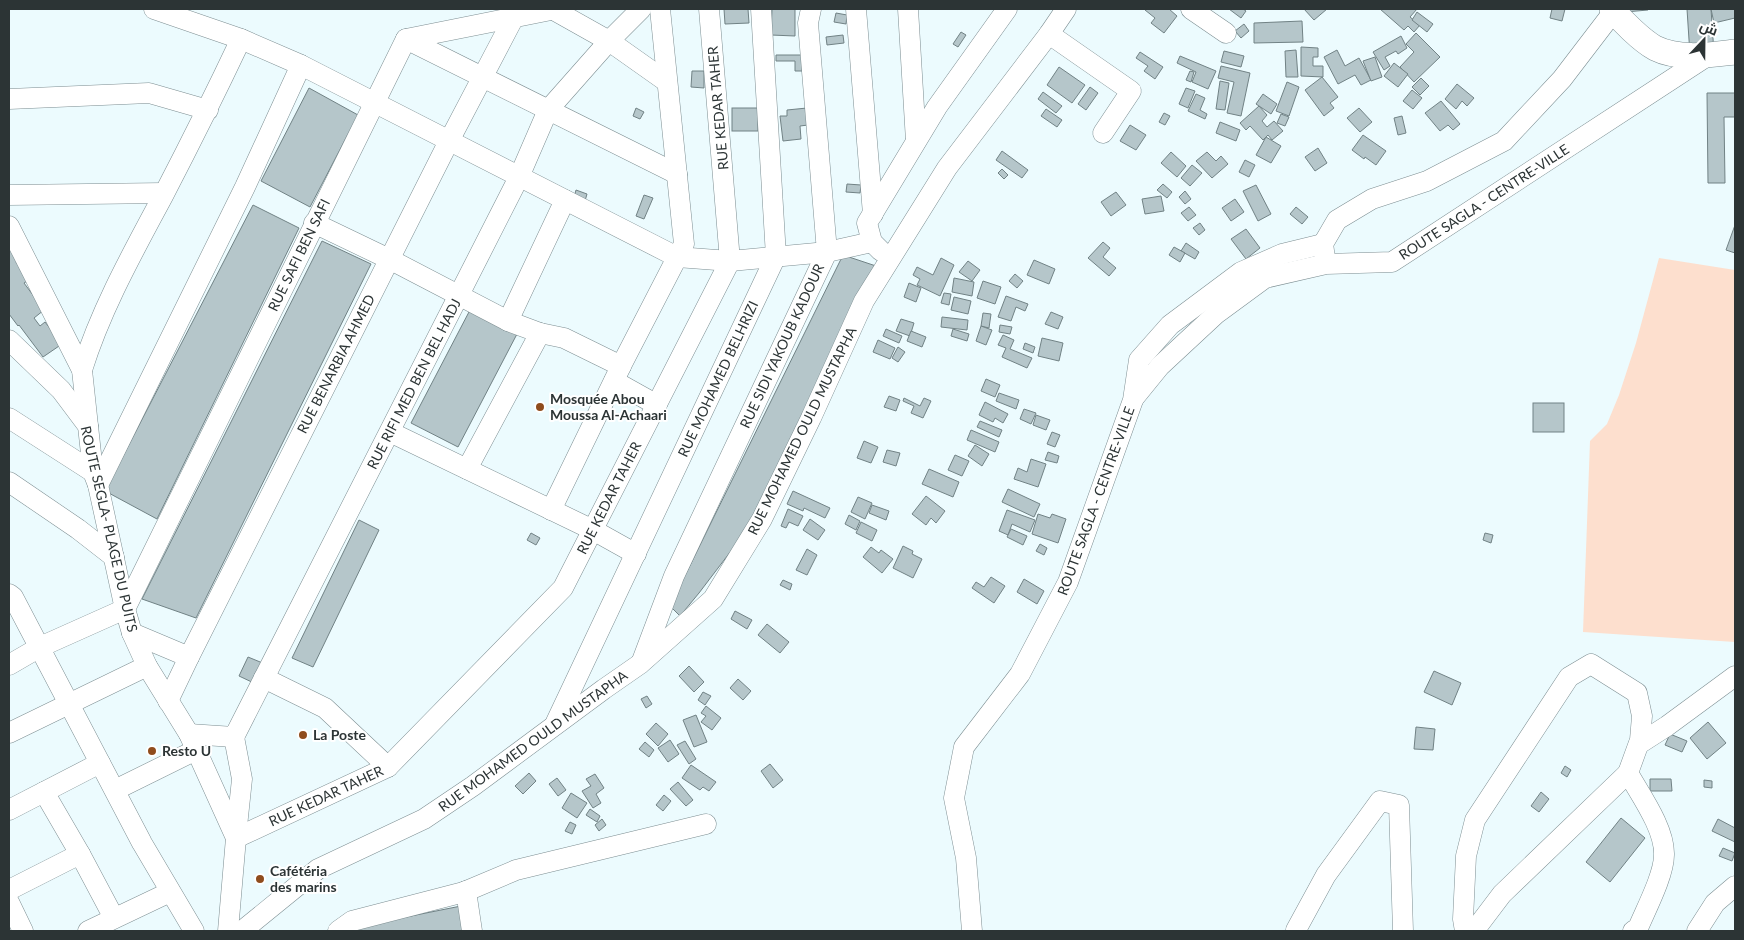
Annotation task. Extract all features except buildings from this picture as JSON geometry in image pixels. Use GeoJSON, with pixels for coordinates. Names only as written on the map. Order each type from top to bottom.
{"type":"FeatureCollection","features":[{"type":"Feature","properties":{"kind":"main road"},"geometry":{"type":"LineString","coordinates":[[1613,10],[1635,32],[1655,48],[1676,54],[1709,55],[1735,52]]}},
{"type":"Feature","properties":{"kind":"street"},"geometry":{"type":"LineString","coordinates":[[154,9],[241,38],[301,66],[677,257],[730,261],[826,252],[872,242]]}},
{"type":"Feature","properties":{"kind":"street"},"geometry":{"type":"LineString","coordinates":[[406,39],[554,9],[609,41],[668,82]]}},
{"type":"Feature","properties":{"kind":"street","name":"RUE RIFI MED BEN BEL HADJ"},"geometry":{"type":"LineString","coordinates":[[234,737],[460,295],[519,177],[548,110],[609,41],[641,9]]}},
{"type":"Feature","properties":{"kind":"street"},"geometry":{"type":"LineString","coordinates":[[551,510],[684,244],[660,9]]}},
{"type":"Feature","properties":{"kind":"street","name":"RUE KEDAR TAHER"},"geometry":{"type":"LineString","coordinates":[[236,838],[388,767],[563,588],[730,261],[709,9]]}},
{"type":"Feature","properties":{"kind":"street","name":"RUE MOHAMED BELHRIZI"},"geometry":{"type":"LineString","coordinates":[[555,725],[776,256],[761,9]]}},
{"type":"Feature","properties":{"kind":"street","name":"RUE SIDI YAKOUB KADOUR"},"geometry":{"type":"LineString","coordinates":[[640,664],[674,576],[826,252],[808,23],[811,9]]}},
{"type":"Feature","properties":{"kind":"street"},"geometry":{"type":"LineString","coordinates":[[856,9],[873,214]]}},
{"type":"Feature","properties":{"kind":"street"},"geometry":{"type":"LineString","coordinates":[[908,9],[916,141]]}},
{"type":"Feature","properties":{"kind":"street"},"geometry":{"type":"LineString","coordinates":[[890,260],[872,242],[868,223],[937,107],[1007,9]]}},
{"type":"Feature","properties":{"kind":"street","name":"RUE MOHAMED OULD MUSTAPHA"},"geometry":{"type":"LineString","coordinates":[[242,931],[318,869],[424,819],[473,786],[640,664],[713,599],[762,519],[812,418],[864,301],[947,168],[1066,9]]}},
{"type":"Feature","properties":{"kind":"street"},"geometry":{"type":"LineString","coordinates":[[1192,9],[1226,33]]}},
{"type":"Feature","properties":{"kind":"street"},"geometry":{"type":"LineString","coordinates":[[1326,264],[1323,244],[1337,220],[1372,198],[1427,181],[1504,141],[1562,79],[1613,10]]}},
{"type":"Feature","properties":{"kind":"street","name":"RUE BENARBIA AHMED"},"geometry":{"type":"LineString","coordinates":[[168,701],[389,259],[514,17]]}},
{"type":"Feature","properties":{"kind":"street"},"geometry":{"type":"LineString","coordinates":[[1049,34],[1131,91],[1103,133]]}},
{"type":"Feature","properties":{"kind":"street"},"geometry":{"type":"LineString","coordinates":[[82,370],[96,331],[134,252],[208,110],[241,38]]}},
{"type":"Feature","properties":{"kind":"street"},"geometry":{"type":"LineString","coordinates":[[406,39],[677,174]]}},
{"type":"Feature","properties":{"kind":"street","name":"RUE SAFI BEN SAFI"},"geometry":{"type":"LineString","coordinates":[[125,609],[406,39]]}},
{"type":"Feature","properties":{"kind":"street","name":"ROUTE SAGLA - CENTRE-VILLE"},"geometry":{"type":"LineString","coordinates":[[1133,400],[1160,366],[1216,314],[1265,278],[1326,264],[1392,262],[1709,55]]}},
{"type":"Feature","properties":{"kind":"street"},"geometry":{"type":"LineString","coordinates":[[9,418],[96,478],[245,187],[301,66]]}},
{"type":"Feature","properties":{"kind":"street"},"geometry":{"type":"LineString","coordinates":[[9,99],[149,93],[208,110]]}},
{"type":"Feature","properties":{"kind":"street"},"geometry":{"type":"LineString","coordinates":[[9,195],[164,194]]}},
{"type":"Feature","properties":{"kind":"street"},"geometry":{"type":"LineString","coordinates":[[508,321],[565,200]]}},
{"type":"Feature","properties":{"kind":"street"},"geometry":{"type":"LineString","coordinates":[[314,223],[389,259],[508,321],[540,333],[564,338],[618,373],[657,405]]}},
{"type":"Feature","properties":{"kind":"street"},"geometry":{"type":"LineString","coordinates":[[9,226],[82,370],[88,426]]}},
{"type":"Feature","properties":{"kind":"street","name":"ROUTE SAGLA - CENTRE-VILLE"},"geometry":{"type":"LineString","coordinates":[[972,931],[966,858],[954,798],[964,747],[1020,674],[1068,582],[1133,400],[1139,360],[1170,325],[1241,272],[1282,254],[1323,244]]}},
{"type":"Feature","properties":{"kind":"street"},"geometry":{"type":"LineString","coordinates":[[467,469],[540,333]]}},
{"type":"Feature","properties":{"kind":"street","name":"ROUTE SEGLA- PLAGE DU PUITS"},"geometry":{"type":"LineString","coordinates":[[9,340],[61,390],[88,426],[96,478],[132,633],[147,666],[193,742],[236,838],[228,931]]}},
{"type":"Feature","properties":{"kind":"street"},"geometry":{"type":"LineString","coordinates":[[390,432],[593,530],[636,554]]}},
{"type":"Feature","properties":{"kind":"street"},"geometry":{"type":"LineString","coordinates":[[9,482],[78,529],[114,557]]}},
{"type":"Feature","properties":{"kind":"street"},"geometry":{"type":"LineString","coordinates":[[10,596],[40,647],[142,843],[194,931]]}},
{"type":"Feature","properties":{"kind":"street"},"geometry":{"type":"LineString","coordinates":[[9,665],[40,647],[125,609]]}},
{"type":"Feature","properties":{"kind":"street"},"geometry":{"type":"LineString","coordinates":[[132,633],[189,657]]}},
{"type":"Feature","properties":{"kind":"street"},"geometry":{"type":"LineString","coordinates":[[1465,931],[1463,919],[1466,856],[1475,820],[1569,677],[1590,664],[1636,693],[1642,716],[1639,744],[1628,773],[1502,894],[1474,931]]}},
{"type":"Feature","properties":{"kind":"street"},"geometry":{"type":"LineString","coordinates":[[9,733],[147,666]]}},
{"type":"Feature","properties":{"kind":"street"},"geometry":{"type":"LineString","coordinates":[[1639,744],[1735,676]]}},
{"type":"Feature","properties":{"kind":"street"},"geometry":{"type":"LineString","coordinates":[[264,678],[325,708],[388,767]]}},
{"type":"Feature","properties":{"kind":"street"},"geometry":{"type":"LineString","coordinates":[[115,790],[193,742],[234,737],[242,779],[236,838]]}},
{"type":"Feature","properties":{"kind":"street"},"geometry":{"type":"LineString","coordinates":[[9,810],[100,763]]}},
{"type":"Feature","properties":{"kind":"street"},"geometry":{"type":"LineString","coordinates":[[1628,773],[1659,827],[1664,855],[1660,875],[1638,928],[1633,931]]}},
{"type":"Feature","properties":{"kind":"street"},"geometry":{"type":"LineString","coordinates":[[44,792],[114,918]]}},
{"type":"Feature","properties":{"kind":"street"},"geometry":{"type":"LineString","coordinates":[[1296,930],[1326,875],[1380,801],[1399,806],[1403,931]]}},
{"type":"Feature","properties":{"kind":"street"},"geometry":{"type":"LineString","coordinates":[[338,931],[352,921],[466,891],[516,870],[706,824]]}},
{"type":"Feature","properties":{"kind":"street"},"geometry":{"type":"LineString","coordinates":[[9,890],[80,854]]}},
{"type":"Feature","properties":{"kind":"street"},"geometry":{"type":"LineString","coordinates":[[1697,931],[1715,903],[1735,886]]}},
{"type":"Feature","properties":{"kind":"street"},"geometry":{"type":"LineString","coordinates":[[466,891],[472,931]]}},
{"type":"Feature","properties":{"kind":"street"},"geometry":{"type":"LineString","coordinates":[[88,931],[170,892]]}},
{"type":"Feature","properties":{"kind":"street"},"geometry":{"type":"LineString","coordinates":[[9,902],[23,931]]}},
{"type":"Feature","properties":{"kind":"shaded area"},"geometry":{"type":"Polygon","coordinates":[[[1659,258],[1735,270],[1735,642],[1583,632],[1590,441],[1607,424],[1619,395],[1636,343],[1659,258]]]}},
{"type":"Feature","properties":{"kind":"place","name":"Mosquée Abou Moussa Al-Achaari"},"geometry":{"type":"Point","coordinates":[540,407]}},
{"type":"Feature","properties":{"kind":"place","name":"La Poste"},"geometry":{"type":"Point","coordinates":[303,735]}},
{"type":"Feature","properties":{"kind":"place","name":"Resto U"},"geometry":{"type":"Point","coordinates":[152,751]}},
{"type":"Feature","properties":{"kind":"place","name":"Cafétéria des marins"},"geometry":{"type":"Point","coordinates":[260,879]}}]}
